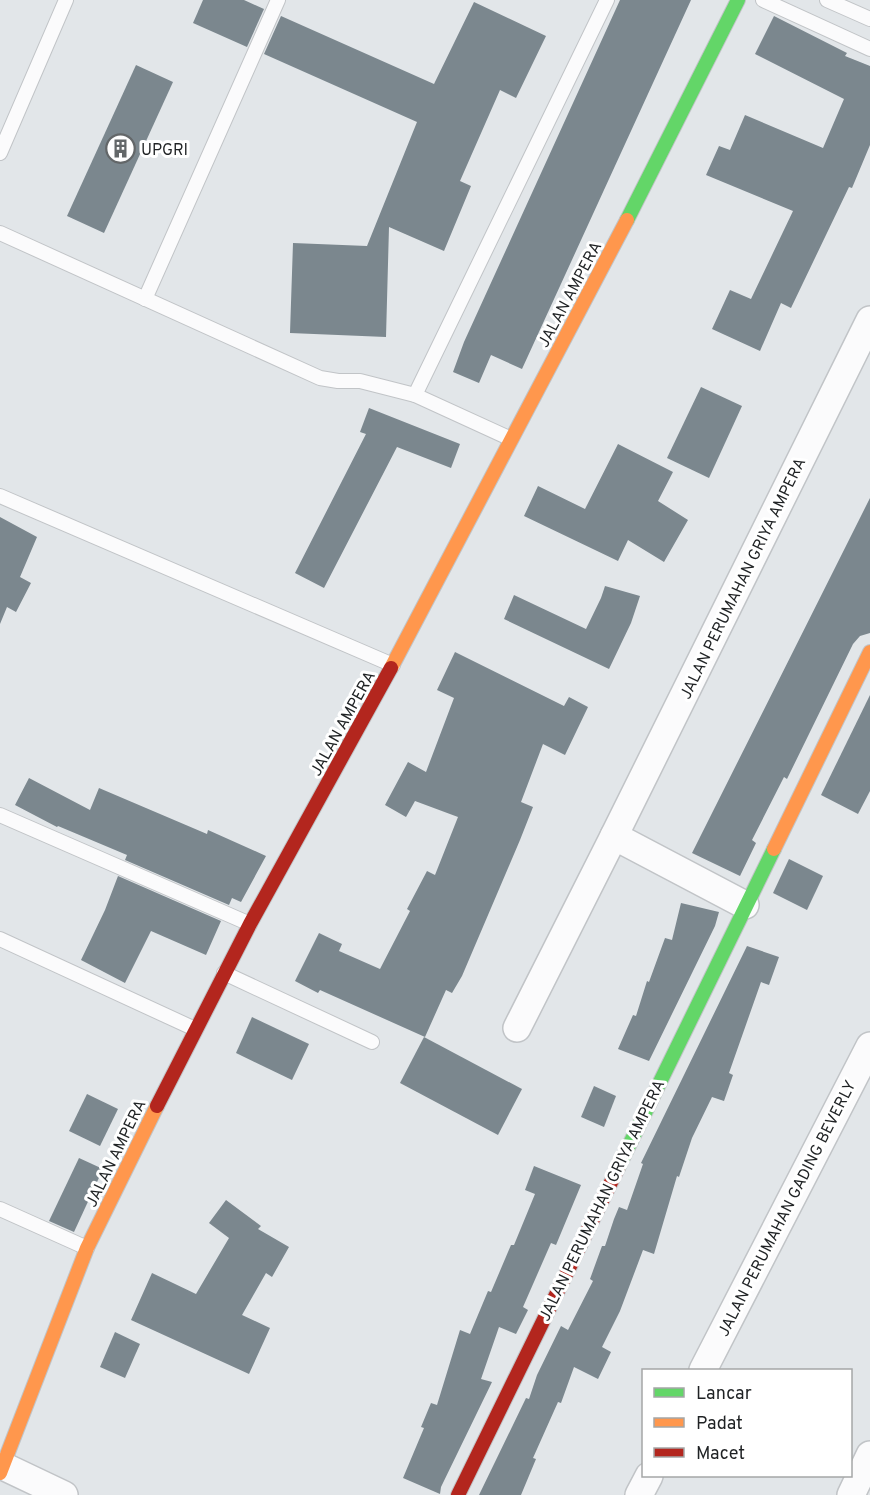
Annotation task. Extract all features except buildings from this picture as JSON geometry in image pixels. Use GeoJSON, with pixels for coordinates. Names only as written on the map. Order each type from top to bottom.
{"type":"FeatureCollection","features":[{"type":"Feature","properties":{"kind":"street","name":"JALAN AMPERA"},"geometry":{"type":"LineString","coordinates":[[1,1468],[87,1248],[195,1029],[250,924],[393,666],[621,232],[738,0]]}},
{"type":"Feature","properties":{"kind":"street","name":"JALAN PERUMAHAN GRIYA AMPERA"},"geometry":{"type":"LineString","coordinates":[[517,1028],[870,320]]}},
{"type":"Feature","properties":{"kind":"street","name":"JALAN PERUMAHAN GRIYA AMPERA"},"geometry":{"type":"LineString","coordinates":[[458,1495],[870,652]]}},
{"type":"Feature","properties":{"kind":"street"},"geometry":{"type":"LineString","coordinates":[[614,836],[745,905]]}},
{"type":"Feature","properties":{"kind":"street","name":"JALAN PERUMAHAN GADING BEVERLY"},"geometry":{"type":"LineString","coordinates":[[704,1369],[870,1046]]}},
{"type":"Feature","properties":{"kind":"street"},"geometry":{"type":"LineString","coordinates":[[851,1495],[870,1455]]}},
{"type":"Feature","properties":{"kind":"street"},"geometry":{"type":"LineString","coordinates":[[1,1468],[64,1495]]}},
{"type":"Feature","properties":{"kind":"street"},"geometry":{"type":"LineString","coordinates":[[639,1495],[648,1477]]}},
{"type":"Feature","properties":{"kind":"lane"},"geometry":{"type":"LineString","coordinates":[[0,153],[66,0]]}},
{"type":"Feature","properties":{"kind":"lane"},"geometry":{"type":"LineString","coordinates":[[145,299],[278,0]]}},
{"type":"Feature","properties":{"kind":"lane"},"geometry":{"type":"LineString","coordinates":[[415,395],[607,0]]}},
{"type":"Feature","properties":{"kind":"lane"},"geometry":{"type":"LineString","coordinates":[[763,0],[789,5],[870,49]]}},
{"type":"Feature","properties":{"kind":"lane"},"geometry":{"type":"LineString","coordinates":[[827,0],[870,19]]}},
{"type":"Feature","properties":{"kind":"lane"},"geometry":{"type":"LineString","coordinates":[[0,233],[320,378],[360,381],[415,395],[511,439]]}},
{"type":"Feature","properties":{"kind":"lane"},"geometry":{"type":"LineString","coordinates":[[0,496],[393,666]]}},
{"type":"Feature","properties":{"kind":"lane"},"geometry":{"type":"LineString","coordinates":[[0,815],[250,924]]}},
{"type":"Feature","properties":{"kind":"lane"},"geometry":{"type":"LineString","coordinates":[[0,939],[195,1029]]}},
{"type":"Feature","properties":{"kind":"lane"},"geometry":{"type":"LineString","coordinates":[[224,973],[372,1042]]}},
{"type":"Feature","properties":{"kind":"lane"},"geometry":{"type":"LineString","coordinates":[[0,1209],[87,1248]]}},
{"type":"Feature","properties":{"kind":"traffic: fast"},"geometry":{"type":"LineString","coordinates":[[627,220],[738,0]]}},
{"type":"Feature","properties":{"kind":"traffic: fast"},"geometry":{"type":"LineString","coordinates":[[618,1168],[774,849]]}},
{"type":"Feature","properties":{"kind":"traffic: slow"},"geometry":{"type":"LineString","coordinates":[[391,668],[627,220]]}},
{"type":"Feature","properties":{"kind":"traffic: slow"},"geometry":{"type":"LineString","coordinates":[[774,849],[870,652]]}},
{"type":"Feature","properties":{"kind":"traffic: slow"},"geometry":{"type":"LineString","coordinates":[[0,1473],[87,1248],[157,1106]]}},
{"type":"Feature","properties":{"kind":"traffic: jam"},"geometry":{"type":"LineString","coordinates":[[157,1106],[250,924],[391,668]]}},
{"type":"Feature","properties":{"kind":"traffic: jam"},"geometry":{"type":"LineString","coordinates":[[458,1495],[618,1168]]}},
{"type":"Feature","properties":{"kind":"place","name":"UPGRI"},"geometry":{"type":"Point","coordinates":[120,149]}}]}
